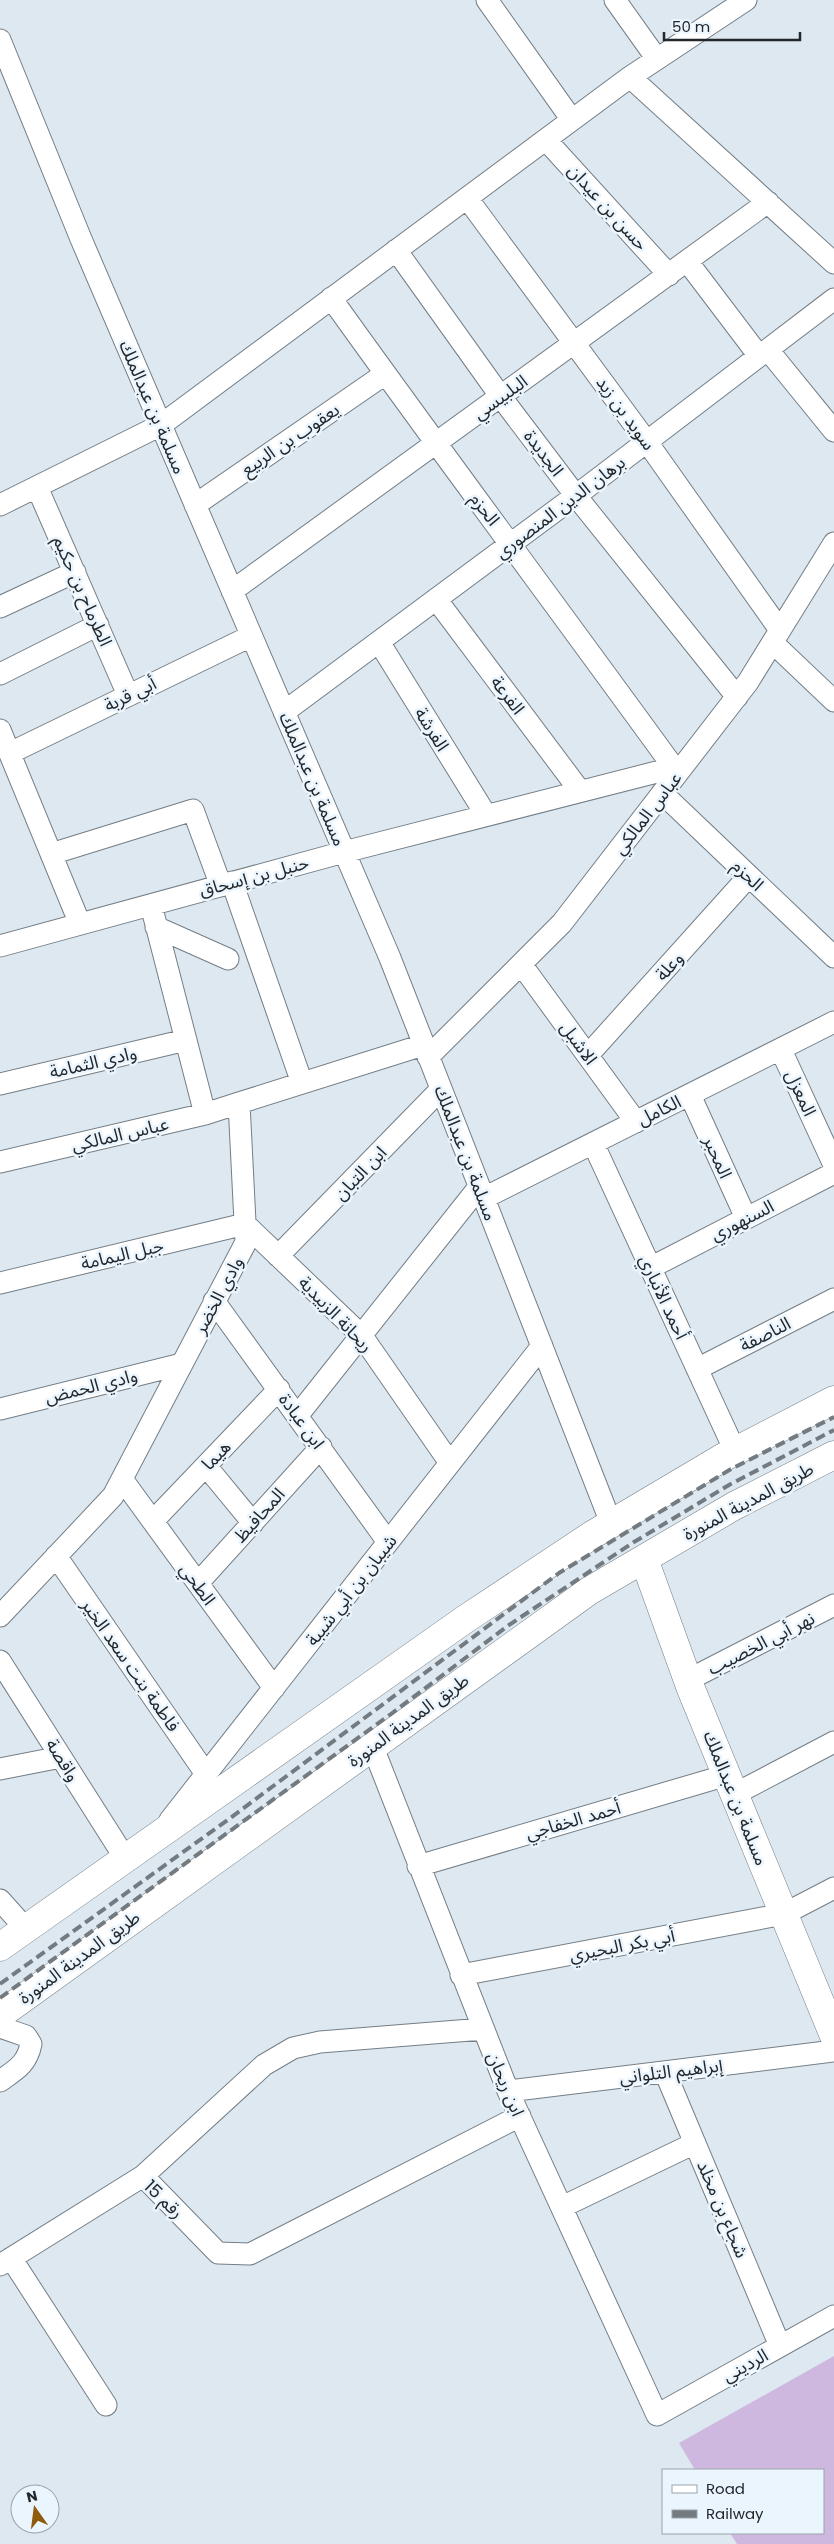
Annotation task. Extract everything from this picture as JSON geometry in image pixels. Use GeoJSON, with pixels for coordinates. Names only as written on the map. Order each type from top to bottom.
{"type":"FeatureCollection","features":[{"type":"Feature","properties":{"kind":"main road"},"geometry":{"type":"LineString","coordinates":[[0,1946],[464,1620],[611,1523],[735,1452],[834,1400]]}},
{"type":"Feature","properties":{"kind":"main road","name":"طريق المدينة المنورة"},"geometry":{"type":"LineString","coordinates":[[0,2015],[372,1745],[589,1591],[734,1506],[834,1455]]}},
{"type":"Feature","properties":{"kind":"main road","name":"مسلمة بن عبدالملك"},"geometry":{"type":"LineString","coordinates":[[644,1559],[688,1680],[834,2036]]}},
{"type":"Feature","properties":{"kind":"street"},"geometry":{"type":"LineString","coordinates":[[487,0],[572,120]]}},
{"type":"Feature","properties":{"kind":"street"},"geometry":{"type":"LineString","coordinates":[[615,0],[657,59]]}},
{"type":"Feature","properties":{"kind":"street"},"geometry":{"type":"LineString","coordinates":[[0,505],[161,425],[630,77],[745,0]]}},
{"type":"Feature","properties":{"kind":"street","name":"مسلمة بن عبدالملك"},"geometry":{"type":"LineString","coordinates":[[0,40],[81,240],[344,852],[426,1051],[611,1523]]}},
{"type":"Feature","properties":{"kind":"street"},"geometry":{"type":"LineString","coordinates":[[630,77],[834,263]]}},
{"type":"Feature","properties":{"kind":"street","name":"حسن بن عيدان"},"geometry":{"type":"LineString","coordinates":[[546,140],[669,274]]}},
{"type":"Feature","properties":{"kind":"street","name":"سويد بن زيد"},"geometry":{"type":"LineString","coordinates":[[467,198],[647,442],[776,636],[834,701]]}},
{"type":"Feature","properties":{"kind":"street","name":"البلبيسي"},"geometry":{"type":"LineString","coordinates":[[232,591],[575,344],[768,202]]}},
{"type":"Feature","properties":{"kind":"street","name":"الجديدة"},"geometry":{"type":"LineString","coordinates":[[396,250],[501,397],[576,496],[737,697]]}},
{"type":"Feature","properties":{"kind":"street"},"geometry":{"type":"LineString","coordinates":[[687,261],[763,353],[834,431]]}},
{"type":"Feature","properties":{"kind":"street","name":"الحزم"},"geometry":{"type":"LineString","coordinates":[[331,298],[435,444],[512,543],[679,766]]}},
{"type":"Feature","properties":{"kind":"street","name":"برهان الدين المنصوري"},"geometry":{"type":"LineString","coordinates":[[284,712],[576,496],[834,299]]}},
{"type":"Feature","properties":{"kind":"street","name":"يعقوب بن الربيع"},"geometry":{"type":"LineString","coordinates":[[195,505],[385,374]]}},
{"type":"Feature","properties":{"kind":"street","name":"الطرماح بن حكيم"},"geometry":{"type":"LineString","coordinates":[[37,487],[128,696]]}},
{"type":"Feature","properties":{"kind":"street","name":"عباس المالكي"},"geometry":{"type":"LineString","coordinates":[[426,1051],[521,964],[562,923],[662,793],[679,766],[737,697],[834,543]]}},
{"type":"Feature","properties":{"kind":"street"},"geometry":{"type":"LineString","coordinates":[[0,607],[74,572]]}},
{"type":"Feature","properties":{"kind":"street","name":"الفرعة"},"geometry":{"type":"LineString","coordinates":[[436,599],[580,791]]}},
{"type":"Feature","properties":{"kind":"street"},"geometry":{"type":"LineString","coordinates":[[0,674],[98,625]]}},
{"type":"Feature","properties":{"kind":"street","name":"أبي قربة"},"geometry":{"type":"LineString","coordinates":[[10,753],[251,636]]}},
{"type":"Feature","properties":{"kind":"street","name":"الفرشة"},"geometry":{"type":"LineString","coordinates":[[379,642],[486,815]]}},
{"type":"Feature","properties":{"kind":"street"},"geometry":{"type":"LineString","coordinates":[[0,730],[80,924]]}},
{"type":"Feature","properties":{"kind":"street","name":"حنبل بن إسحاق"},"geometry":{"type":"LineString","coordinates":[[0,946],[344,852],[679,766]]}},
{"type":"Feature","properties":{"kind":"street","name":"الحزم"},"geometry":{"type":"LineString","coordinates":[[662,793],[834,957]]}},
{"type":"Feature","properties":{"kind":"street"},"geometry":{"type":"LineString","coordinates":[[51,854],[193,810],[226,884],[302,1083]]}},
{"type":"Feature","properties":{"kind":"street","name":"وعلة"},"geometry":{"type":"LineString","coordinates":[[588,1055],[749,876]]}},
{"type":"Feature","properties":{"kind":"street"},"geometry":{"type":"LineString","coordinates":[[151,905],[205,1114]]}},
{"type":"Feature","properties":{"kind":"street"},"geometry":{"type":"LineString","coordinates":[[156,927],[228,959]]}},
{"type":"Feature","properties":{"kind":"street","name":"الاشبل"},"geometry":{"type":"LineString","coordinates":[[521,964],[636,1122]]}},
{"type":"Feature","properties":{"kind":"street","name":"الكامل"},"geometry":{"type":"LineString","coordinates":[[298,1415],[481,1192],[593,1143],[834,1022]]}},
{"type":"Feature","properties":{"kind":"street","name":"وادي الثمامة"},"geometry":{"type":"LineString","coordinates":[[0,1084],[186,1040]]}},
{"type":"Feature","properties":{"kind":"street","name":"المعزل"},"geometry":{"type":"LineString","coordinates":[[781,1050],[834,1165]]}},
{"type":"Feature","properties":{"kind":"street"},"geometry":{"type":"LineString","coordinates":[[239,1103],[302,1083],[426,1051]]}},
{"type":"Feature","properties":{"kind":"street","name":"ابن التبان"},"geometry":{"type":"LineString","coordinates":[[278,1256],[441,1089]]}},
{"type":"Feature","properties":{"kind":"street","name":"المحبر"},"geometry":{"type":"LineString","coordinates":[[690,1095],[746,1218]]}},
{"type":"Feature","properties":{"kind":"street","name":"عباس المالكي"},"geometry":{"type":"LineString","coordinates":[[0,1162],[205,1114],[239,1103]]}},
{"type":"Feature","properties":{"kind":"street","name":"وادي الخضر"},"geometry":{"type":"LineString","coordinates":[[0,1616],[113,1496],[246,1242],[239,1103]]}},
{"type":"Feature","properties":{"kind":"street","name":"أحمد الأنباري"},"geometry":{"type":"LineString","coordinates":[[593,1143],[735,1452]]}},
{"type":"Feature","properties":{"kind":"street","name":"السنهوري"},"geometry":{"type":"LineString","coordinates":[[650,1268],[834,1173]]}},
{"type":"Feature","properties":{"kind":"street","name":"ريحانة الزبيدية"},"geometry":{"type":"LineString","coordinates":[[245,1224],[362,1336],[450,1463]]}},
{"type":"Feature","properties":{"kind":"street","name":"جبل اليمامة"},"geometry":{"type":"LineString","coordinates":[[0,1283],[245,1224]]}},
{"type":"Feature","properties":{"kind":"street","name":"الناصفة"},"geometry":{"type":"LineString","coordinates":[[697,1369],[834,1299]]}},
{"type":"Feature","properties":{"kind":"street","name":"ابن عبادة"},"geometry":{"type":"LineString","coordinates":[[214,1301],[388,1542]]}},
{"type":"Feature","properties":{"kind":"street","name":"شيبان بن أبي شيبة"},"geometry":{"type":"LineString","coordinates":[[159,1834],[542,1346]]}},
{"type":"Feature","properties":{"kind":"street","name":"وادي الحمض"},"geometry":{"type":"LineString","coordinates":[[0,1409],[182,1364]]}},
{"type":"Feature","properties":{"kind":"street","name":"هيما"},"geometry":{"type":"LineString","coordinates":[[153,1521],[279,1389]]}},
{"type":"Feature","properties":{"kind":"street","name":"المحافيظ"},"geometry":{"type":"LineString","coordinates":[[198,1583],[321,1447]]}},
{"type":"Feature","properties":{"kind":"street"},"geometry":{"type":"LineString","coordinates":[[206,1466],[253,1523]]}},
{"type":"Feature","properties":{"kind":"street","name":"الطحي"},"geometry":{"type":"LineString","coordinates":[[122,1479],[274,1688]]}},
{"type":"Feature","properties":{"kind":"street","name":"فاطمة بنت سعد الخير"},"geometry":{"type":"LineString","coordinates":[[56,1556],[206,1774]]}},
{"type":"Feature","properties":{"kind":"street","name":"نهر أبي الخصيب"},"geometry":{"type":"LineString","coordinates":[[688,1680],[834,1605]]}},
{"type":"Feature","properties":{"kind":"street","name":"واقصة"},"geometry":{"type":"LineString","coordinates":[[0,1661],[125,1858]]}},
{"type":"Feature","properties":{"kind":"street","name":"أحمد الخفاجي"},"geometry":{"type":"LineString","coordinates":[[418,1866],[731,1785],[834,1742]]}},
{"type":"Feature","properties":{"kind":"street","name":"ابن ريحان"},"geometry":{"type":"LineString","coordinates":[[372,1745],[508,2091],[657,2415]]}},
{"type":"Feature","properties":{"kind":"street"},"geometry":{"type":"LineString","coordinates":[[0,1770],[61,1757]]}},
{"type":"Feature","properties":{"kind":"street","name":"أبي بكر البحيري"},"geometry":{"type":"LineString","coordinates":[[461,1975],[784,1914],[834,1888]]}},
{"type":"Feature","properties":{"kind":"street"},"geometry":{"type":"LineString","coordinates":[[0,1900],[26,1928]]}},
{"type":"Feature","properties":{"kind":"street"},"geometry":{"type":"LineString","coordinates":[[0,2027],[26,2036],[31,2044],[28,2058],[22,2066],[0,2081]]}},
{"type":"Feature","properties":{"kind":"street"},"geometry":{"type":"LineString","coordinates":[[142,2176],[264,2065],[293,2048],[320,2042],[483,2029]]}},
{"type":"Feature","properties":{"kind":"street","name":"إبراهيم التلواني"},"geometry":{"type":"LineString","coordinates":[[508,2091],[834,2051]]}},
{"type":"Feature","properties":{"kind":"street","name":"شجاع بن مخلد"},"geometry":{"type":"LineString","coordinates":[[665,2072],[780,2346]]}},
{"type":"Feature","properties":{"kind":"street","name":"رقم 15"},"geometry":{"type":"LineString","coordinates":[[6,2261],[142,2176],[218,2253],[250,2254],[277,2242],[520,2116]]}},
{"type":"Feature","properties":{"kind":"street"},"geometry":{"type":"LineString","coordinates":[[562,2207],[695,2143]]}},
{"type":"Feature","properties":{"kind":"street"},"geometry":{"type":"LineString","coordinates":[[6,2261],[106,2405]]}},
{"type":"Feature","properties":{"kind":"street","name":"الرديني"},"geometry":{"type":"LineString","coordinates":[[657,2415],[834,2316]]}},
{"type":"Feature","properties":{"kind":"shaded area"},"geometry":{"type":"Polygon","coordinates":[[[834,2356],[834,2544],[737,2544],[731,2534],[824,2534],[824,2469],[694,2469],[679,2443],[834,2356]]]}},
{"type":"Feature","properties":{"kind":"railway"},"geometry":{"type":"LineString","coordinates":[[0,1984],[229,1819],[559,1573],[731,1469],[834,1417]]}},
{"type":"Feature","properties":{"kind":"railway"},"geometry":{"type":"LineString","coordinates":[[0,1998],[391,1714],[509,1625],[634,1542],[729,1485],[834,1430]]}}]}
